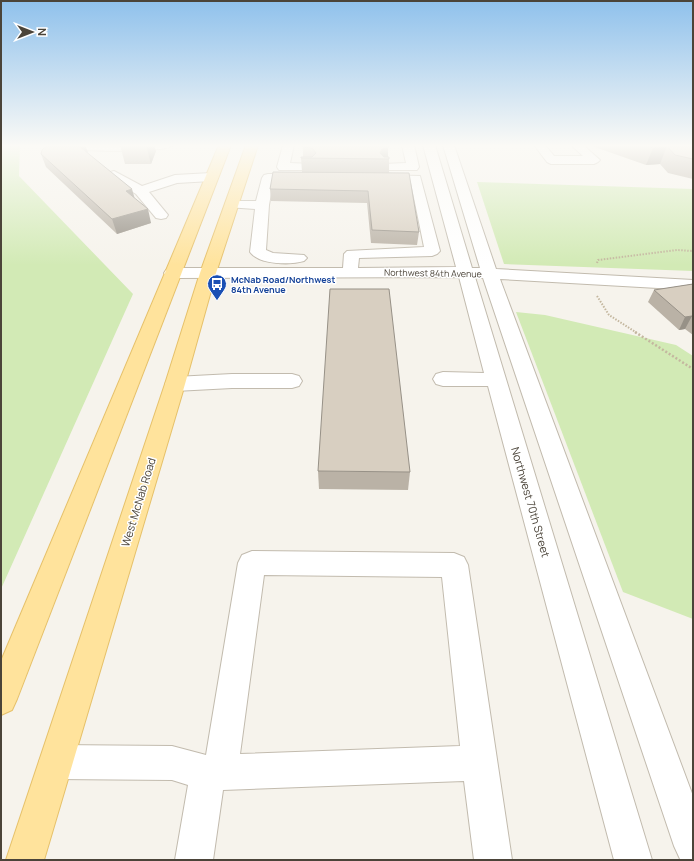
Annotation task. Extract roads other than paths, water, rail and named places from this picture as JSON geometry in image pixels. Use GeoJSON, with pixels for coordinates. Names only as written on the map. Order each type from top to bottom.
{"type":"FeatureCollection","features":[{"type":"Feature","properties":{"kind":"main road"},"geometry":{"type":"LineString","coordinates":[[1,700],[208,185]]}},
{"type":"Feature","properties":{"kind":"main road","name":"West McNab Road"},"geometry":{"type":"LineString","coordinates":[[25,860],[175,384],[208,273],[238,185]]}},
{"type":"Feature","properties":{"kind":"street"},"geometry":{"type":"LineString","coordinates":[[131,185],[141,191],[161,215]]}},
{"type":"Feature","properties":{"kind":"street"},"geometry":{"type":"LineString","coordinates":[[141,191],[157,185]]}},
{"type":"Feature","properties":{"kind":"street"},"geometry":{"type":"LineString","coordinates":[[266,185],[262,205],[258,252],[271,258],[302,258]]}},
{"type":"Feature","properties":{"kind":"street"},"geometry":{"type":"LineString","coordinates":[[350,272],[352,254],[432,251],[417,185]]}},
{"type":"Feature","properties":{"kind":"street","name":"Northwest 70th Street"},"geometry":{"type":"LineString","coordinates":[[449,185],[466,272],[633,860]]}},
{"type":"Feature","properties":{"kind":"street","name":"Northwest 70th Street"},"geometry":{"type":"LineString","coordinates":[[453,185],[490,274],[693,846]]}},
{"type":"Feature","properties":{"kind":"street"},"geometry":{"type":"LineString","coordinates":[[232,204],[262,205]]}},
{"type":"Feature","properties":{"kind":"street","name":"Northwest 84th Avenue"},"geometry":{"type":"LineString","coordinates":[[172,273],[466,272],[693,285]]}},
{"type":"Feature","properties":{"kind":"street"},"geometry":{"type":"LineString","coordinates":[[442,379],[496,380]]}},
{"type":"Feature","properties":{"kind":"street"},"geometry":{"type":"LineString","coordinates":[[175,384],[232,381],[292,381]]}},
{"type":"Feature","properties":{"kind":"street"},"geometry":{"type":"LineString","coordinates":[[194,860],[214,773],[252,563],[454,565],[493,860]]}},
{"type":"Feature","properties":{"kind":"street"},"geometry":{"type":"LineString","coordinates":[[56,762],[172,763],[214,773],[479,762]]}},
{"type":"Feature","properties":{"kind":"place","name":"McNab Road/Northwest 84th Avenue"},"geometry":{"type":"Point","coordinates":[217,301]}}]}
